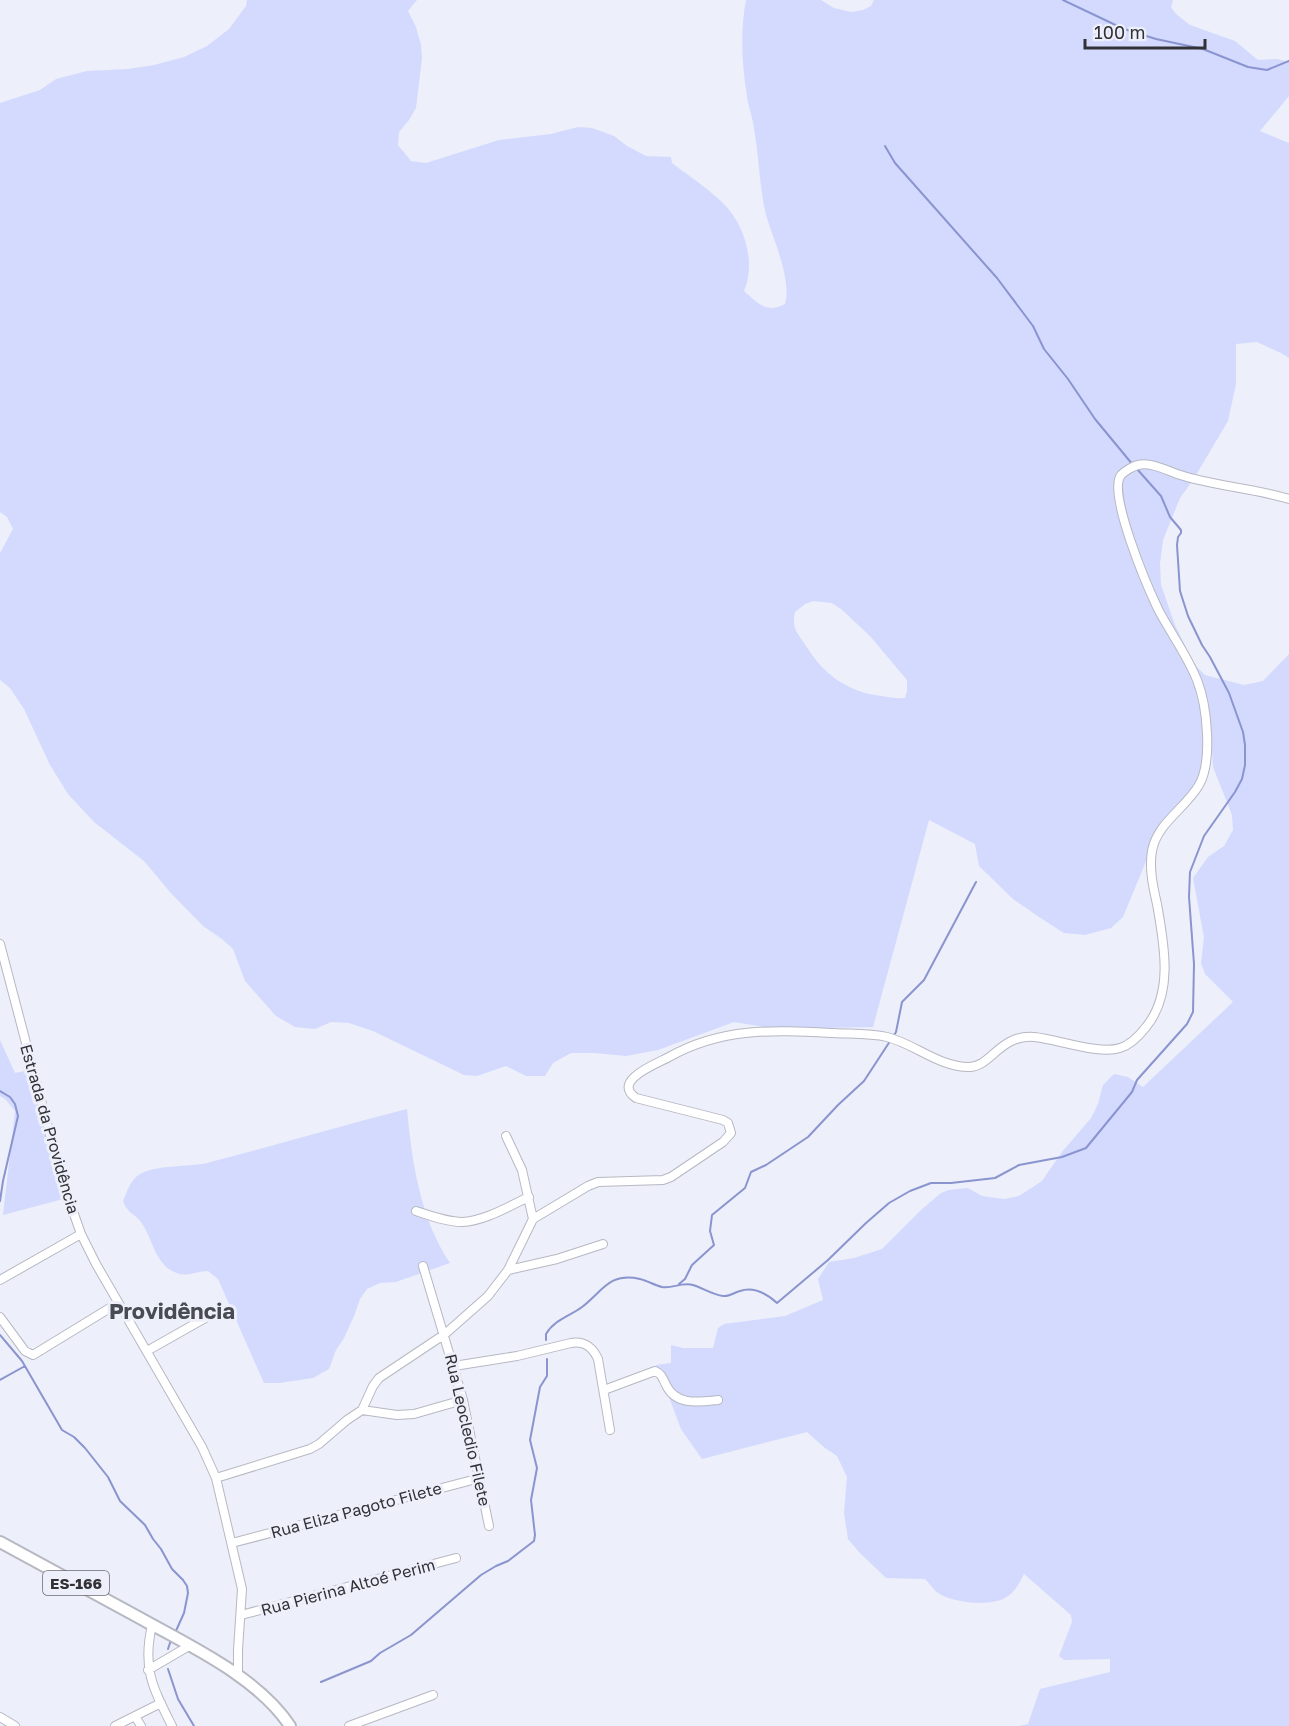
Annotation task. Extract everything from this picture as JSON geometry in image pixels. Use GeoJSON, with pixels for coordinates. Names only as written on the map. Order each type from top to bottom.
{"type":"FeatureCollection","features":[{"type":"Feature","properties":{"kind":"main road","name":"ES-166"},"geometry":{"type":"LineString","coordinates":[[0,1542],[152,1625]]}},
{"type":"Feature","properties":{"kind":"main road"},"geometry":{"type":"LineString","coordinates":[[152,1625],[256,1688],[273,1704],[290,1726]]}},
{"type":"Feature","properties":{"kind":"street"},"geometry":{"type":"LineString","coordinates":[[506,1136],[519,1164],[533,1218],[592,1184],[606,1181],[663,1180],[671,1177],[728,1138],[731,1133],[730,1128],[723,1120],[636,1098],[628,1090],[628,1085],[635,1076],[705,1040],[742,1032],[878,1035],[915,1047],[953,1065],[969,1067],[978,1065],[1011,1040],[1019,1037],[1035,1037],[1073,1045],[1115,1050],[1126,1046],[1140,1035],[1154,1017],[1162,992],[1165,967],[1162,931],[1151,865],[1153,847],[1163,827],[1200,784],[1208,746],[1206,717],[1196,679],[1158,607],[1134,553],[1120,503],[1119,477],[1128,469],[1138,465],[1153,465],[1187,477],[1289,499]]}},
{"type":"Feature","properties":{"kind":"street","name":"Estrada da Providência"},"geometry":{"type":"LineString","coordinates":[[0,944],[62,1180],[81,1234],[118,1303],[202,1447],[216,1478],[242,1589],[238,1675]]}},
{"type":"Feature","properties":{"kind":"street"},"geometry":{"type":"LineString","coordinates":[[416,1211],[463,1222],[489,1215],[529,1197]]}},
{"type":"Feature","properties":{"kind":"street","name":"Rua Leocledio Filete"},"geometry":{"type":"LineString","coordinates":[[445,1334],[488,1296],[508,1270],[533,1218]]}},
{"type":"Feature","properties":{"kind":"street"},"geometry":{"type":"LineString","coordinates":[[0,1280],[81,1234]]}},
{"type":"Feature","properties":{"kind":"street"},"geometry":{"type":"LineString","coordinates":[[508,1270],[603,1244]]}},
{"type":"Feature","properties":{"kind":"street","name":"Rua Leocledio Filete"},"geometry":{"type":"LineString","coordinates":[[423,1266],[463,1400],[489,1526]]}},
{"type":"Feature","properties":{"kind":"street"},"geometry":{"type":"LineString","coordinates":[[0,1317],[28,1353],[33,1355],[118,1303]]}},
{"type":"Feature","properties":{"kind":"street"},"geometry":{"type":"LineString","coordinates":[[147,1351],[207,1317]]}},
{"type":"Feature","properties":{"kind":"street"},"geometry":{"type":"LineString","coordinates":[[216,1478],[310,1449],[325,1440],[362,1410],[379,1378],[445,1334]]}},
{"type":"Feature","properties":{"kind":"street"},"geometry":{"type":"LineString","coordinates":[[454,1366],[517,1356],[578,1342],[588,1345],[595,1353],[600,1366],[610,1430]]}},
{"type":"Feature","properties":{"kind":"street"},"geometry":{"type":"LineString","coordinates":[[604,1390],[655,1371],[661,1375],[671,1393],[679,1399],[697,1402],[718,1400]]}},
{"type":"Feature","properties":{"kind":"street"},"geometry":{"type":"LineString","coordinates":[[362,1410],[397,1415],[414,1414],[463,1400]]}},
{"type":"Feature","properties":{"kind":"street","name":"Rua Eliza Pagoto Filete"},"geometry":{"type":"LineString","coordinates":[[232,1543],[480,1478]]}},
{"type":"Feature","properties":{"kind":"street","name":"Rua Pierina Altoé Perim"},"geometry":{"type":"LineString","coordinates":[[241,1615],[456,1558]]}},
{"type":"Feature","properties":{"kind":"street"},"geometry":{"type":"LineString","coordinates":[[152,1625],[147,1651],[148,1670],[172,1726]]}},
{"type":"Feature","properties":{"kind":"street"},"geometry":{"type":"LineString","coordinates":[[148,1670],[184,1643]]}},
{"type":"Feature","properties":{"kind":"street"},"geometry":{"type":"LineString","coordinates":[[349,1726],[434,1695]]}},
{"type":"Feature","properties":{"kind":"street"},"geometry":{"type":"LineString","coordinates":[[115,1726],[161,1703]]}},
{"type":"Feature","properties":{"kind":"street"},"geometry":{"type":"LineString","coordinates":[[135,1716],[141,1726]]}},
{"type":"Feature","properties":{"kind":"street"},"geometry":{"type":"LineString","coordinates":[[0,1717],[15,1726]]}},
{"type":"Feature","properties":{"kind":"shaded area"},"geometry":{"type":"Polygon","coordinates":[[[247,0],[417,0],[408,11],[421,45],[422,58],[416,108],[399,132],[398,145],[411,161],[426,163],[499,140],[551,134],[578,127],[592,128],[614,136],[646,156],[671,157],[672,163],[703,186],[730,211],[741,229],[748,250],[749,271],[744,291],[763,306],[773,308],[785,304],[786,283],[781,259],[766,215],[755,134],[745,85],[742,36],[746,0],[821,0],[834,8],[851,12],[871,6],[874,0],[1173,0],[1171,7],[1190,25],[1235,41],[1258,60],[1277,59],[1289,62],[1289,96],[1260,131],[1289,143],[1289,358],[1257,342],[1236,344],[1236,384],[1228,421],[1180,498],[1163,540],[1160,564],[1161,585],[1175,625],[1196,666],[1205,675],[1244,685],[1263,681],[1289,654],[1289,1726],[1019,1726],[1028,1724],[1040,1689],[1110,1672],[1110,1659],[1064,1660],[1059,1656],[1072,1622],[1071,1615],[1024,1574],[1016,1588],[1007,1597],[979,1603],[944,1596],[925,1579],[886,1578],[848,1539],[844,1513],[847,1477],[837,1456],[807,1432],[702,1459],[681,1429],[656,1367],[656,1365],[671,1363],[671,1345],[683,1348],[713,1348],[718,1328],[724,1324],[785,1316],[823,1300],[818,1279],[829,1262],[854,1258],[882,1249],[941,1193],[968,1188],[982,1196],[1004,1199],[1019,1196],[1042,1181],[1062,1152],[1091,1118],[1103,1085],[1114,1074],[1128,1077],[1143,1087],[1233,1002],[1205,974],[1201,963],[1204,937],[1193,878],[1208,857],[1224,846],[1233,830],[1232,815],[1213,767],[1212,750],[1191,800],[1178,817],[1156,837],[1123,917],[1111,928],[1085,935],[1064,933],[1013,899],[979,866],[975,844],[929,820],[873,1027],[775,1029],[734,1022],[658,1050],[626,1056],[571,1053],[553,1063],[545,1076],[526,1076],[506,1066],[477,1076],[464,1075],[373,1031],[349,1023],[331,1022],[315,1029],[295,1027],[276,1016],[245,981],[233,949],[203,926],[144,861],[94,822],[68,794],[50,765],[24,709],[10,688],[0,680],[0,553],[13,529],[7,517],[0,512],[0,103],[40,90],[56,79],[87,71],[128,69],[184,57],[207,46],[229,29],[246,6],[247,0]],[[813,601],[795,612],[796,630],[813,656],[829,674],[858,691],[905,698],[907,680],[870,636],[832,603],[813,601]]]}},
{"type":"Feature","properties":{"kind":"shaded area"},"geometry":{"type":"Polygon","coordinates":[[[0,1040],[15,1073],[34,1069],[67,1198],[3,1215],[15,1111],[0,1096],[0,1040]]]}},
{"type":"Feature","properties":{"kind":"shaded area"},"geometry":{"type":"Polygon","coordinates":[[[407,1109],[419,1189],[431,1227],[450,1263],[396,1282],[380,1283],[367,1289],[360,1299],[329,1369],[313,1378],[264,1383],[218,1279],[208,1271],[180,1274],[165,1266],[141,1222],[129,1211],[123,1201],[129,1186],[140,1174],[147,1171],[207,1163],[407,1109]]]}},
{"type":"Feature","properties":{"kind":"waterway"},"geometry":{"type":"LineString","coordinates":[[1063,0],[1124,29],[1156,39],[1203,49],[1248,67],[1267,70],[1289,61]]}},
{"type":"Feature","properties":{"kind":"waterway"},"geometry":{"type":"LineString","coordinates":[[885,146],[895,163],[997,278],[1033,326],[1044,349],[1095,419],[1133,465]]}},
{"type":"Feature","properties":{"kind":"waterway"},"geometry":{"type":"LineString","coordinates":[[546,1340],[546,1334],[553,1325],[582,1307],[607,1284],[621,1278],[640,1279],[666,1287],[693,1285],[723,1296],[745,1290],[755,1290],[777,1303],[828,1260],[889,1203],[910,1191],[931,1183],[995,1178],[1019,1165],[1062,1157],[1086,1148],[1132,1092],[1137,1080],[1187,1024],[1193,1012],[1194,964],[1189,897],[1190,872],[1204,836],[1242,779],[1245,745],[1243,732],[1229,693],[1188,616],[1180,591],[1177,545],[1181,530],[1170,517],[1161,496],[1137,469]]}},
{"type":"Feature","properties":{"kind":"waterway"},"geometry":{"type":"LineString","coordinates":[[679,1284],[685,1279],[692,1265],[714,1245],[710,1231],[712,1215],[745,1188],[751,1172],[766,1165],[808,1137],[864,1081],[896,1032],[902,1002],[924,980],[976,882]]}},
{"type":"Feature","properties":{"kind":"waterway"},"geometry":{"type":"LineString","coordinates":[[0,1091],[10,1097],[15,1104],[18,1116],[0,1201]]}},
{"type":"Feature","properties":{"kind":"waterway"},"geometry":{"type":"LineString","coordinates":[[0,1335],[22,1361],[62,1430],[74,1437],[85,1448],[108,1477],[120,1501],[145,1525],[172,1569],[187,1586],[184,1613],[175,1633]]}},
{"type":"Feature","properties":{"kind":"waterway"},"geometry":{"type":"LineString","coordinates":[[321,1682],[371,1661],[380,1653],[411,1635],[481,1575],[508,1561],[534,1541],[531,1500],[537,1468],[530,1440],[540,1387],[547,1376],[547,1359]]}},
{"type":"Feature","properties":{"kind":"waterway"},"geometry":{"type":"LineString","coordinates":[[0,1380],[25,1366]]}},
{"type":"Feature","properties":{"kind":"waterway"},"geometry":{"type":"LineString","coordinates":[[168,1649],[171,1640]]}},
{"type":"Feature","properties":{"kind":"waterway"},"geometry":{"type":"LineString","coordinates":[[168,1669],[178,1699],[194,1726]]}},
{"type":"Feature","properties":{"kind":"district","name":"Providência"},"geometry":{"type":"Point","coordinates":[172,1310]}}]}
